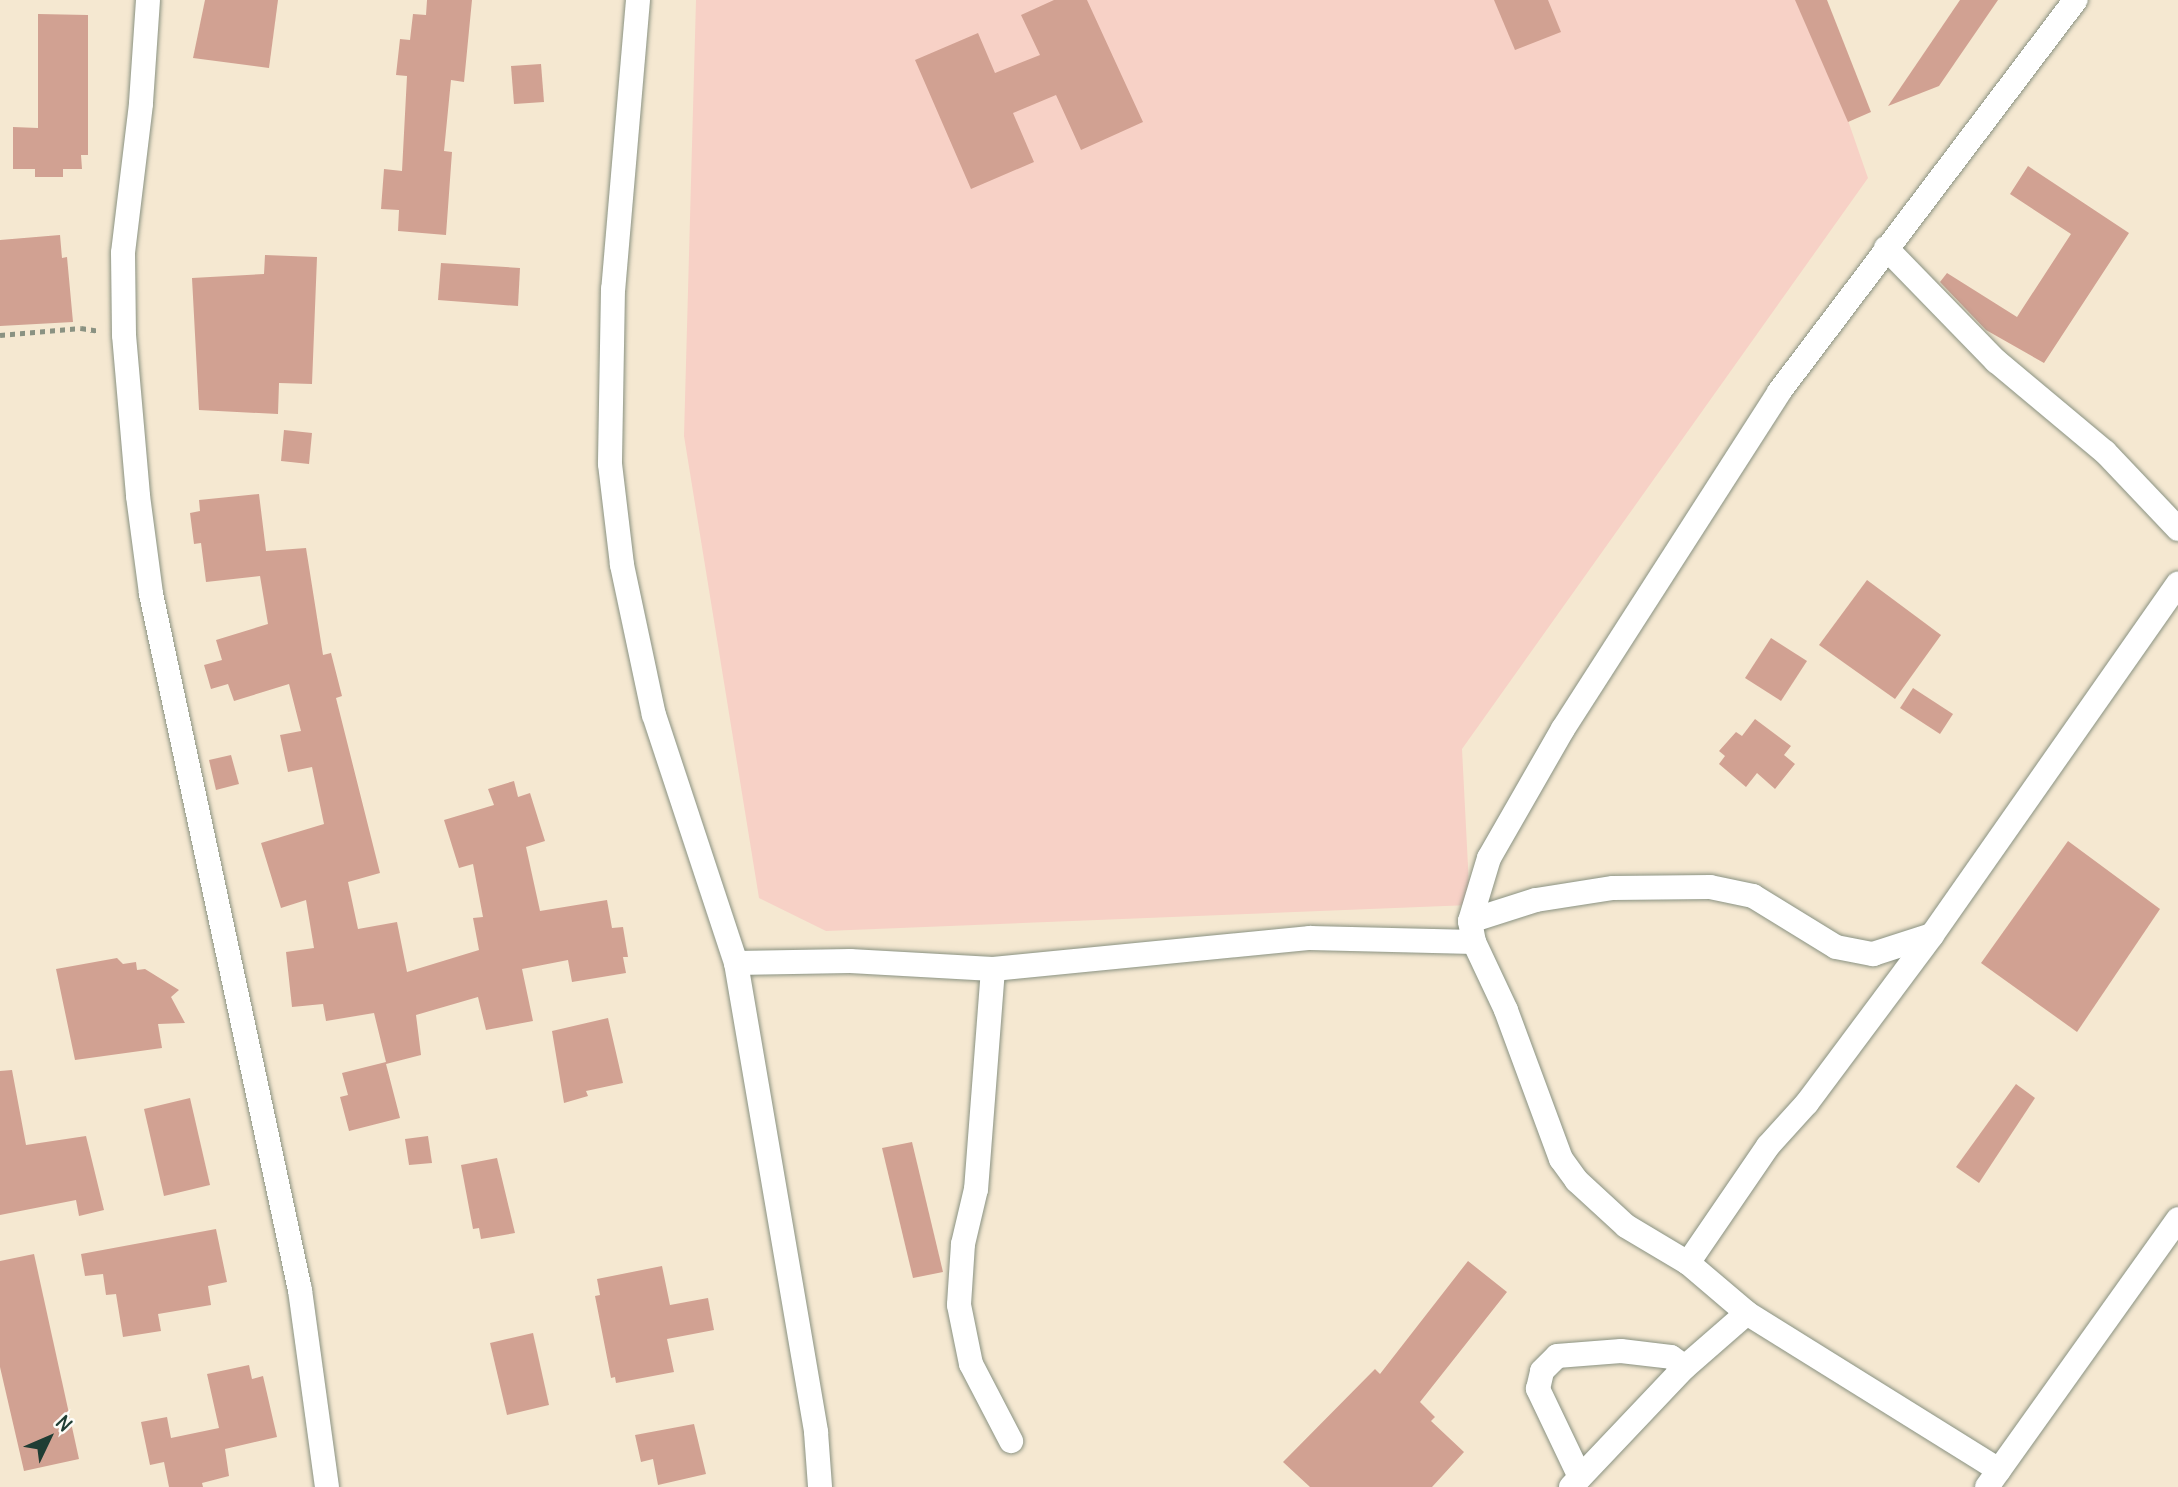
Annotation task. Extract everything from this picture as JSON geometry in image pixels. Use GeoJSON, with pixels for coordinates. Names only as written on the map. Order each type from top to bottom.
{"type":"FeatureCollection","features":[{"type":"Feature","properties":{"kind":"street"},"geometry":{"type":"LineString","coordinates":[[148,0],[141,104],[123,253],[124,335],[151,594],[282,1198],[300,1290],[327,1487]]}},
{"type":"Feature","properties":{"kind":"street"},"geometry":{"type":"LineString","coordinates":[[638,0],[613,289],[610,464],[622,565],[654,715],[736,963],[816,1432],[820,1487]]}},
{"type":"Feature","properties":{"kind":"street"},"geometry":{"type":"LineString","coordinates":[[2076,0],[1779,392],[1563,729],[1489,858],[1472,931],[1506,1010],[1568,1171],[1626,1226],[1688,1262],[1747,1313],[1993,1479],[2178,1219]]}},
{"type":"Feature","properties":{"kind":"street"},"geometry":{"type":"LineString","coordinates":[[1886,248],[1996,361],[2105,452],[2178,529]]}},
{"type":"Feature","properties":{"kind":"street"},"geometry":{"type":"LineString","coordinates":[[1688,1262],[1768,1146],[1807,1103],[1932,935],[2178,584]]}},
{"type":"Feature","properties":{"kind":"street"},"geometry":{"type":"LineString","coordinates":[[736,963],[850,961],[993,969],[1310,939],[1472,931],[1536,900],[1613,888],[1710,887],[1753,896],[1836,947],[1873,954],[1932,935]]}},
{"type":"Feature","properties":{"kind":"street"},"geometry":{"type":"LineString","coordinates":[[993,969],[976,1189],[963,1244],[959,1304],[971,1364],[1011,1441]]}},
{"type":"Feature","properties":{"kind":"street"},"geometry":{"type":"LineString","coordinates":[[1685,1367],[1671,1357],[1621,1351],[1557,1356],[1542,1371],[1538,1389],[1576,1482],[1685,1367],[1747,1313]]}},
{"type":"Feature","properties":{"kind":"path"},"geometry":{"type":"LineString","coordinates":[[0,335],[81,328],[124,335]]}},
{"type":"Feature","properties":{"kind":"shaded area"},"geometry":{"type":"Polygon","coordinates":[[[696,0],[1806,0],[1868,178],[1462,749],[1470,905],[826,931],[759,898],[684,436],[696,0]]]}},
{"type":"Feature","properties":{"kind":"building"},"geometry":{"type":"Polygon","coordinates":[[[205,0],[278,0],[269,68],[193,58],[205,0]]]}},
{"type":"Feature","properties":{"kind":"building"},"geometry":{"type":"Polygon","coordinates":[[[427,0],[472,0],[464,82],[451,80],[444,151],[452,152],[446,235],[398,231],[399,210],[381,209],[384,169],[402,171],[407,76],[396,75],[400,39],[410,40],[413,14],[426,15],[427,0]]]}},
{"type":"Feature","properties":{"kind":"building"},"geometry":{"type":"Polygon","coordinates":[[[1054,0],[1087,0],[1143,122],[1081,150],[1056,95],[1013,113],[1034,162],[971,189],[915,60],[978,33],[995,73],[1040,55],[1021,15],[1054,0]]]}},
{"type":"Feature","properties":{"kind":"building"},"geometry":{"type":"Polygon","coordinates":[[[1494,0],[1548,0],[1561,32],[1515,50],[1494,0]]]}},
{"type":"Feature","properties":{"kind":"building"},"geometry":{"type":"Polygon","coordinates":[[[1795,0],[1827,0],[1871,112],[1848,122],[1795,0]]]}},
{"type":"Feature","properties":{"kind":"building"},"geometry":{"type":"Polygon","coordinates":[[[1960,0],[1998,0],[1939,86],[1888,106],[1960,0]]]}},
{"type":"Feature","properties":{"kind":"building"},"geometry":{"type":"Polygon","coordinates":[[[38,14],[88,15],[88,155],[81,155],[82,169],[63,169],[63,177],[35,177],[35,169],[13,169],[13,127],[38,128],[38,14]]]}},
{"type":"Feature","properties":{"kind":"building"},"geometry":{"type":"Polygon","coordinates":[[[541,64],[544,102],[514,104],[511,66],[541,64]]]}},
{"type":"Feature","properties":{"kind":"building"},"geometry":{"type":"Polygon","coordinates":[[[2028,166],[2129,233],[2044,363],[1986,330],[1940,282],[1947,273],[2017,317],[2071,234],[2010,194],[2028,166]]]}},
{"type":"Feature","properties":{"kind":"building"},"geometry":{"type":"Polygon","coordinates":[[[60,235],[62,258],[67,257],[73,322],[0,326],[0,240],[60,235]]]}},
{"type":"Feature","properties":{"kind":"building"},"geometry":{"type":"Polygon","coordinates":[[[265,255],[317,257],[312,384],[279,383],[278,414],[199,410],[192,278],[264,274],[265,255]]]}},
{"type":"Feature","properties":{"kind":"building"},"geometry":{"type":"Polygon","coordinates":[[[441,263],[520,268],[518,306],[438,300],[441,263]]]}},
{"type":"Feature","properties":{"kind":"building"},"geometry":{"type":"Polygon","coordinates":[[[284,430],[312,433],[309,464],[281,461],[284,430]]]}},
{"type":"Feature","properties":{"kind":"building"},"geometry":{"type":"Polygon","coordinates":[[[259,494],[266,551],[306,548],[323,655],[331,653],[342,696],[336,698],[380,873],[348,882],[358,929],[397,922],[407,972],[479,950],[473,918],[483,917],[473,864],[459,868],[444,820],[494,805],[488,789],[514,781],[518,797],[530,793],[545,841],[526,847],[540,911],[607,900],[612,928],[623,927],[628,957],[623,957],[626,973],[572,982],[568,960],[522,969],[533,1021],[486,1030],[478,997],[416,1015],[421,1055],[386,1064],[400,1118],[349,1131],[340,1097],[348,1095],[342,1073],[386,1062],[374,1013],[326,1021],[323,1004],[292,1007],[286,952],[314,948],[306,900],[281,908],[261,843],[324,824],[312,767],[288,772],[280,735],[301,731],[289,684],[234,701],[228,684],[211,689],[204,665],[222,660],[216,640],[268,624],[260,576],[206,582],[201,543],[194,544],[190,513],[200,511],[199,500],[259,494]]]}},
{"type":"Feature","properties":{"kind":"building"},"geometry":{"type":"Polygon","coordinates":[[[1867,580],[1941,635],[1895,699],[1819,645],[1867,580]]]}},
{"type":"Feature","properties":{"kind":"building"},"geometry":{"type":"Polygon","coordinates":[[[1771,638],[1807,661],[1781,701],[1745,678],[1771,638]]]}},
{"type":"Feature","properties":{"kind":"building"},"geometry":{"type":"Polygon","coordinates":[[[1913,688],[1953,714],[1940,734],[1900,708],[1913,688]]]}},
{"type":"Feature","properties":{"kind":"building"},"geometry":{"type":"Polygon","coordinates":[[[1755,719],[1791,746],[1784,755],[1795,764],[1775,789],[1757,773],[1746,787],[1719,764],[1725,756],[1719,751],[1736,732],[1742,736],[1755,719]]]}},
{"type":"Feature","properties":{"kind":"building"},"geometry":{"type":"Polygon","coordinates":[[[231,755],[239,784],[216,790],[209,760],[231,755]]]}},
{"type":"Feature","properties":{"kind":"building"},"geometry":{"type":"Polygon","coordinates":[[[2068,841],[2160,909],[2077,1032],[1981,963],[2068,841]]]}},
{"type":"Feature","properties":{"kind":"building"},"geometry":{"type":"Polygon","coordinates":[[[117,958],[123,964],[136,962],[137,970],[145,969],[179,990],[171,997],[185,1023],[158,1024],[162,1048],[75,1060],[56,969],[117,958]]]}},
{"type":"Feature","properties":{"kind":"building"},"geometry":{"type":"Polygon","coordinates":[[[608,1018],[623,1083],[586,1091],[588,1096],[564,1103],[552,1031],[608,1018]]]}},
{"type":"Feature","properties":{"kind":"building"},"geometry":{"type":"Polygon","coordinates":[[[12,1070],[26,1145],[86,1136],[104,1210],[79,1216],[76,1200],[0,1215],[0,1071],[12,1070]]]}},
{"type":"Feature","properties":{"kind":"building"},"geometry":{"type":"Polygon","coordinates":[[[2016,1084],[2035,1098],[1979,1183],[1956,1167],[2016,1084]]]}},
{"type":"Feature","properties":{"kind":"building"},"geometry":{"type":"Polygon","coordinates":[[[190,1098],[210,1185],[164,1196],[144,1109],[190,1098]]]}},
{"type":"Feature","properties":{"kind":"building"},"geometry":{"type":"Polygon","coordinates":[[[428,1136],[432,1163],[409,1165],[405,1139],[428,1136]]]}},
{"type":"Feature","properties":{"kind":"building"},"geometry":{"type":"Polygon","coordinates":[[[912,1142],[943,1272],[913,1278],[882,1148],[912,1142]]]}},
{"type":"Feature","properties":{"kind":"building"},"geometry":{"type":"Polygon","coordinates":[[[497,1158],[515,1233],[481,1239],[479,1228],[473,1229],[461,1165],[497,1158]]]}},
{"type":"Feature","properties":{"kind":"building"},"geometry":{"type":"Polygon","coordinates":[[[216,1229],[227,1282],[208,1286],[211,1305],[158,1314],[161,1331],[123,1337],[116,1294],[106,1295],[103,1274],[85,1276],[81,1254],[216,1229]]]}},
{"type":"Feature","properties":{"kind":"building"},"geometry":{"type":"Polygon","coordinates":[[[34,1254],[79,1459],[24,1471],[0,1367],[0,1261],[34,1254]]]}},
{"type":"Feature","properties":{"kind":"building"},"geometry":{"type":"Polygon","coordinates":[[[1468,1261],[1507,1292],[1420,1402],[1435,1417],[1431,1421],[1464,1452],[1432,1487],[1310,1487],[1283,1462],[1375,1369],[1380,1374],[1468,1261]]]}},
{"type":"Feature","properties":{"kind":"building"},"geometry":{"type":"Polygon","coordinates":[[[662,1266],[670,1305],[708,1298],[714,1330],[667,1339],[674,1372],[616,1383],[615,1377],[611,1378],[595,1296],[600,1295],[597,1279],[662,1266]]]}},
{"type":"Feature","properties":{"kind":"building"},"geometry":{"type":"Polygon","coordinates":[[[533,1333],[549,1405],[507,1415],[490,1343],[533,1333]]]}},
{"type":"Feature","properties":{"kind":"building"},"geometry":{"type":"Polygon","coordinates":[[[249,1365],[252,1379],[263,1376],[277,1437],[225,1449],[229,1476],[202,1483],[203,1487],[169,1487],[164,1462],[150,1465],[141,1422],[167,1417],[171,1438],[219,1428],[207,1374],[249,1365]]]}},
{"type":"Feature","properties":{"kind":"building"},"geometry":{"type":"Polygon","coordinates":[[[694,1424],[706,1474],[658,1485],[653,1459],[641,1462],[635,1435],[694,1424]]]}}]}
